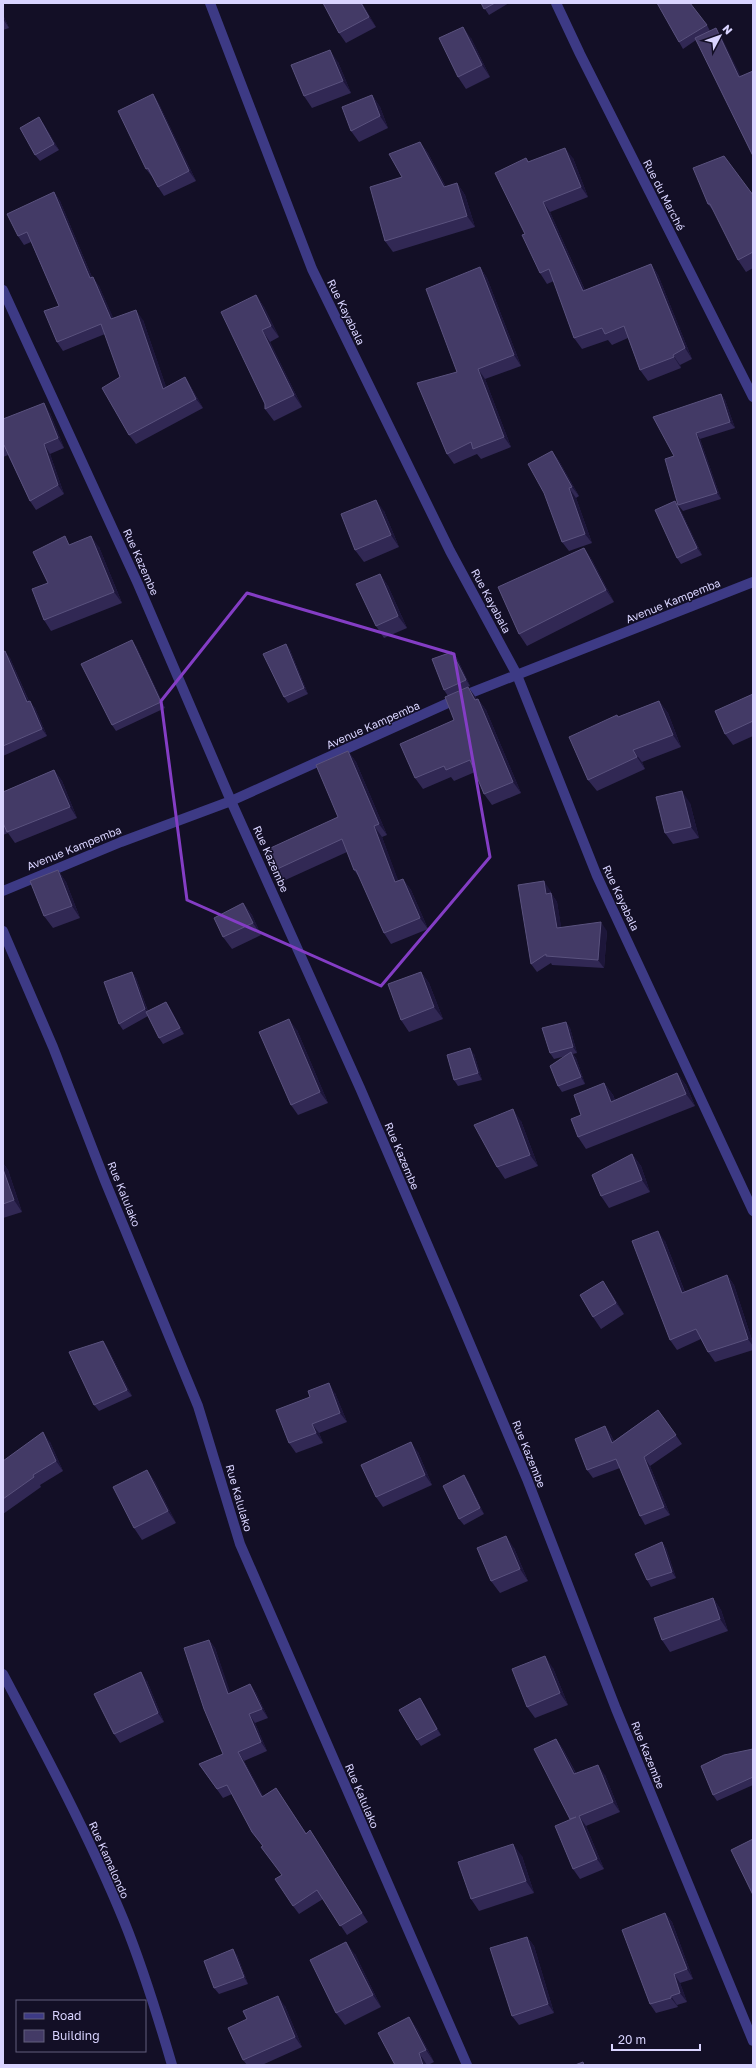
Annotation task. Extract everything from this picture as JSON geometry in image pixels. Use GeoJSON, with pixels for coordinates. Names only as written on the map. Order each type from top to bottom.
{"type":"FeatureCollection","features":[{"type":"Feature","properties":{"kind":"street","name":"Rue Kayabala"},"geometry":{"type":"LineString","coordinates":[[210,3],[312,269],[450,551],[517,675],[597,876],[753,1211]]}},
{"type":"Feature","properties":{"kind":"street","name":"Rue du Marché"},"geometry":{"type":"LineString","coordinates":[[556,3],[583,61],[753,397]]}},
{"type":"Feature","properties":{"kind":"street","name":"Rue Kazembe"},"geometry":{"type":"LineString","coordinates":[[3,290],[138,584],[231,801],[360,1088],[453,1304],[527,1479],[616,1709],[753,2042]]}},
{"type":"Feature","properties":{"kind":"street","name":"Avenue Kampemba"},"geometry":{"type":"LineString","coordinates":[[3,891],[121,842],[231,801],[468,694],[753,582]]}},
{"type":"Feature","properties":{"kind":"street","name":"Rue Kalulako"},"geometry":{"type":"LineString","coordinates":[[3,931],[53,1047],[105,1181],[198,1406],[240,1544],[467,2065]]}},
{"type":"Feature","properties":{"kind":"street","name":"Rue Kamalondo"},"geometry":{"type":"LineString","coordinates":[[3,1674],[82,1827],[124,1922],[156,2012],[172,2065]]}},
{"type":"Feature","properties":{"kind":"highlighted area"},"geometry":{"type":"Polygon","coordinates":[[[247,593],[454,654],[490,857],[381,986],[187,900],[161,701],[247,593]]]}},
{"type":"Feature","properties":{"kind":"building"},"geometry":{"type":"Polygon","coordinates":[[[323,3],[361,3],[369,17],[339,33],[323,3]]]}},
{"type":"Feature","properties":{"kind":"building"},"geometry":{"type":"Polygon","coordinates":[[[481,3],[495,3],[484,9],[481,3]]]}},
{"type":"Feature","properties":{"kind":"building"},"geometry":{"type":"Polygon","coordinates":[[[657,3],[690,3],[707,25],[679,42],[657,3]]]}},
{"type":"Feature","properties":{"kind":"building"},"geometry":{"type":"Polygon","coordinates":[[[463,27],[482,65],[458,77],[439,38],[463,27]]]}},
{"type":"Feature","properties":{"kind":"building"},"geometry":{"type":"Polygon","coordinates":[[[716,28],[739,77],[753,71],[753,156],[695,38],[716,28]]]}},
{"type":"Feature","properties":{"kind":"building"},"geometry":{"type":"Polygon","coordinates":[[[330,50],[343,81],[304,96],[291,65],[330,50]]]}},
{"type":"Feature","properties":{"kind":"building"},"geometry":{"type":"Polygon","coordinates":[[[153,94],[189,171],[158,187],[148,168],[146,169],[118,111],[153,94]]]}},
{"type":"Feature","properties":{"kind":"building"},"geometry":{"type":"Polygon","coordinates":[[[372,95],[380,116],[351,131],[342,107],[372,95]]]}},
{"type":"Feature","properties":{"kind":"building"},"geometry":{"type":"Polygon","coordinates":[[[39,117],[54,144],[35,155],[20,128],[39,117]]]}},
{"type":"Feature","properties":{"kind":"building"},"geometry":{"type":"Polygon","coordinates":[[[420,142],[444,187],[457,183],[467,216],[385,241],[370,187],[402,177],[389,154],[420,142]]]}},
{"type":"Feature","properties":{"kind":"building"},"geometry":{"type":"Polygon","coordinates":[[[565,148],[581,187],[543,202],[583,291],[651,264],[685,348],[673,355],[674,357],[640,370],[624,326],[605,334],[602,328],[574,338],[549,269],[540,273],[522,235],[525,234],[495,173],[526,158],[528,162],[565,148]]]}},
{"type":"Feature","properties":{"kind":"building"},"geometry":{"type":"Polygon","coordinates":[[[724,156],[753,195],[753,252],[738,260],[710,204],[708,204],[693,168],[724,156]]]}},
{"type":"Feature","properties":{"kind":"building"},"geometry":{"type":"Polygon","coordinates":[[[54,192],[90,278],[93,277],[111,319],[136,310],[163,389],[185,377],[196,399],[129,435],[102,388],[120,377],[101,324],[57,342],[44,311],[59,306],[27,232],[18,236],[7,214],[54,192]]]}},
{"type":"Feature","properties":{"kind":"building"},"geometry":{"type":"Polygon","coordinates":[[[480,267],[514,355],[478,369],[504,437],[473,449],[471,442],[447,454],[417,383],[457,372],[426,289],[480,267]]]}},
{"type":"Feature","properties":{"kind":"building"},"geometry":{"type":"Polygon","coordinates":[[[256,295],[271,326],[262,330],[294,395],[265,409],[265,404],[221,312],[256,295]]]}},
{"type":"Feature","properties":{"kind":"building"},"geometry":{"type":"Polygon","coordinates":[[[721,394],[730,422],[696,433],[717,493],[678,505],[665,459],[674,456],[653,417],[721,394]]]}},
{"type":"Feature","properties":{"kind":"building"},"geometry":{"type":"Polygon","coordinates":[[[44,403],[58,438],[44,444],[58,485],[30,501],[3,445],[3,419],[44,403]]]}},
{"type":"Feature","properties":{"kind":"building"},"geometry":{"type":"Polygon","coordinates":[[[552,451],[572,487],[569,488],[585,534],[562,542],[544,493],[528,464],[552,451]]]}},
{"type":"Feature","properties":{"kind":"building"},"geometry":{"type":"Polygon","coordinates":[[[376,500],[391,535],[355,550],[341,514],[376,500]]]}},
{"type":"Feature","properties":{"kind":"building"},"geometry":{"type":"Polygon","coordinates":[[[675,501],[697,548],[677,558],[655,510],[675,501]]]}},
{"type":"Feature","properties":{"kind":"building"},"geometry":{"type":"Polygon","coordinates":[[[65,536],[69,545],[91,536],[114,592],[44,620],[32,589],[48,583],[33,552],[65,536]]]}},
{"type":"Feature","properties":{"kind":"building"},"geometry":{"type":"Polygon","coordinates":[[[584,548],[606,590],[519,634],[498,587],[584,548]]]}},
{"type":"Feature","properties":{"kind":"building"},"geometry":{"type":"Polygon","coordinates":[[[380,574],[398,616],[376,626],[356,584],[380,574]]]}},
{"type":"Feature","properties":{"kind":"building"},"geometry":{"type":"Polygon","coordinates":[[[132,640],[161,702],[112,725],[81,664],[132,640]]]}},
{"type":"Feature","properties":{"kind":"building"},"geometry":{"type":"Polygon","coordinates":[[[286,644],[304,688],[284,697],[263,654],[286,644]]]}},
{"type":"Feature","properties":{"kind":"building"},"geometry":{"type":"Polygon","coordinates":[[[5,651],[27,702],[30,701],[42,729],[3,746],[3,652],[5,651]]]}},
{"type":"Feature","properties":{"kind":"building"},"geometry":{"type":"Polygon","coordinates":[[[452,652],[466,680],[444,690],[432,659],[452,652]]]}},
{"type":"Feature","properties":{"kind":"building"},"geometry":{"type":"Polygon","coordinates":[[[468,687],[475,700],[478,699],[513,782],[484,794],[470,760],[446,770],[444,766],[415,778],[400,744],[454,720],[445,697],[468,687]]]}},
{"type":"Feature","properties":{"kind":"building"},"geometry":{"type":"Polygon","coordinates":[[[753,694],[753,721],[725,734],[715,711],[753,694]]]}},
{"type":"Feature","properties":{"kind":"building"},"geometry":{"type":"Polygon","coordinates":[[[659,701],[673,735],[633,750],[637,757],[588,780],[569,737],[617,715],[618,717],[659,701]]]}},
{"type":"Feature","properties":{"kind":"building"},"geometry":{"type":"Polygon","coordinates":[[[348,751],[379,824],[374,826],[395,882],[403,879],[420,918],[384,933],[356,870],[354,870],[342,839],[273,871],[264,851],[338,817],[316,765],[348,751]]]}},
{"type":"Feature","properties":{"kind":"building"},"geometry":{"type":"Polygon","coordinates":[[[54,770],[70,807],[7,832],[3,823],[3,792],[54,770]]]}},
{"type":"Feature","properties":{"kind":"building"},"geometry":{"type":"Polygon","coordinates":[[[682,791],[691,827],[665,833],[656,797],[682,791]]]}},
{"type":"Feature","properties":{"kind":"building"},"geometry":{"type":"Polygon","coordinates":[[[58,870],[72,906],[44,916],[30,881],[58,870]]]}},
{"type":"Feature","properties":{"kind":"building"},"geometry":{"type":"Polygon","coordinates":[[[544,881],[546,894],[551,893],[557,928],[601,922],[598,960],[546,956],[546,954],[531,964],[518,885],[544,881]]]}},
{"type":"Feature","properties":{"kind":"building"},"geometry":{"type":"Polygon","coordinates":[[[243,903],[253,923],[223,937],[214,918],[243,903]]]}},
{"type":"Feature","properties":{"kind":"building"},"geometry":{"type":"Polygon","coordinates":[[[132,972],[145,1009],[119,1024],[104,982],[132,972]]]}},
{"type":"Feature","properties":{"kind":"building"},"geometry":{"type":"Polygon","coordinates":[[[421,972],[434,1007],[401,1020],[388,984],[421,972]]]}},
{"type":"Feature","properties":{"kind":"building"},"geometry":{"type":"Polygon","coordinates":[[[166,1002],[180,1028],[159,1038],[146,1012],[166,1002]]]}},
{"type":"Feature","properties":{"kind":"building"},"geometry":{"type":"Polygon","coordinates":[[[289,1019],[320,1092],[291,1105],[259,1032],[289,1019]]]}},
{"type":"Feature","properties":{"kind":"building"},"geometry":{"type":"Polygon","coordinates":[[[566,1022],[573,1047],[550,1053],[542,1028],[566,1022]]]}},
{"type":"Feature","properties":{"kind":"building"},"geometry":{"type":"Polygon","coordinates":[[[470,1048],[478,1073],[454,1080],[447,1055],[470,1048]]]}},
{"type":"Feature","properties":{"kind":"building"},"geometry":{"type":"Polygon","coordinates":[[[571,1052],[581,1077],[558,1086],[550,1066],[571,1052]]]}},
{"type":"Feature","properties":{"kind":"building"},"geometry":{"type":"Polygon","coordinates":[[[677,1073],[686,1094],[578,1137],[571,1119],[581,1115],[574,1095],[604,1083],[611,1102],[677,1073]]]}},
{"type":"Feature","properties":{"kind":"building"},"geometry":{"type":"Polygon","coordinates":[[[513,1109],[530,1155],[497,1167],[474,1125],[513,1109]]]}},
{"type":"Feature","properties":{"kind":"building"},"geometry":{"type":"Polygon","coordinates":[[[632,1154],[642,1180],[601,1196],[592,1175],[632,1154]]]}},
{"type":"Feature","properties":{"kind":"building"},"geometry":{"type":"Polygon","coordinates":[[[3,1169],[14,1200],[3,1204],[3,1169]]]}},
{"type":"Feature","properties":{"kind":"building"},"geometry":{"type":"Polygon","coordinates":[[[658,1231],[682,1293],[727,1275],[748,1339],[708,1352],[696,1329],[670,1340],[632,1241],[658,1231]]]}},
{"type":"Feature","properties":{"kind":"building"},"geometry":{"type":"Polygon","coordinates":[[[603,1281],[616,1303],[593,1317],[580,1295],[603,1281]]]}},
{"type":"Feature","properties":{"kind":"building"},"geometry":{"type":"Polygon","coordinates":[[[103,1341],[127,1390],[94,1405],[69,1352],[103,1341]]]}},
{"type":"Feature","properties":{"kind":"building"},"geometry":{"type":"Polygon","coordinates":[[[329,1383],[340,1413],[312,1424],[316,1433],[289,1443],[276,1410],[310,1397],[308,1391],[329,1383]]]}},
{"type":"Feature","properties":{"kind":"building"},"geometry":{"type":"Polygon","coordinates":[[[658,1410],[676,1435],[644,1457],[664,1507],[640,1516],[616,1459],[587,1470],[575,1439],[605,1426],[612,1443],[658,1410]]]}},
{"type":"Feature","properties":{"kind":"building"},"geometry":{"type":"Polygon","coordinates":[[[43,1432],[56,1461],[33,1475],[34,1477],[3,1499],[3,1461],[43,1432]]]}},
{"type":"Feature","properties":{"kind":"building"},"geometry":{"type":"Polygon","coordinates":[[[411,1442],[425,1475],[376,1497],[361,1465],[411,1442]]]}},
{"type":"Feature","properties":{"kind":"building"},"geometry":{"type":"Polygon","coordinates":[[[147,1470],[168,1511],[134,1528],[113,1487],[147,1470]]]}},
{"type":"Feature","properties":{"kind":"building"},"geometry":{"type":"Polygon","coordinates":[[[464,1475],[480,1508],[459,1519],[443,1486],[464,1475]]]}},
{"type":"Feature","properties":{"kind":"building"},"geometry":{"type":"Polygon","coordinates":[[[506,1536],[520,1569],[491,1581],[477,1548],[506,1536]]]}},
{"type":"Feature","properties":{"kind":"building"},"geometry":{"type":"Polygon","coordinates":[[[662,1542],[672,1572],[647,1580],[635,1554],[662,1542]]]}},
{"type":"Feature","properties":{"kind":"building"},"geometry":{"type":"Polygon","coordinates":[[[713,1598],[720,1619],[662,1640],[654,1618],[713,1598]]]}},
{"type":"Feature","properties":{"kind":"building"},"geometry":{"type":"Polygon","coordinates":[[[209,1640],[228,1694],[250,1684],[262,1709],[249,1714],[261,1742],[238,1752],[262,1797],[276,1788],[306,1834],[310,1830],[362,1913],[340,1926],[317,1890],[293,1906],[275,1879],[282,1875],[261,1847],[263,1846],[252,1832],[227,1785],[217,1789],[199,1764],[223,1754],[204,1709],[184,1648],[209,1640]]]}},
{"type":"Feature","properties":{"kind":"building"},"geometry":{"type":"Polygon","coordinates":[[[545,1656],[560,1693],[527,1707],[512,1669],[545,1656]]]}},
{"type":"Feature","properties":{"kind":"building"},"geometry":{"type":"Polygon","coordinates":[[[141,1672],[158,1713],[114,1734],[94,1694],[141,1672]]]}},
{"type":"Feature","properties":{"kind":"building"},"geometry":{"type":"Polygon","coordinates":[[[420,1698],[437,1729],[417,1740],[399,1710],[420,1698]]]}},
{"type":"Feature","properties":{"kind":"building"},"geometry":{"type":"Polygon","coordinates":[[[556,1739],[574,1774],[598,1765],[613,1802],[579,1816],[597,1859],[573,1869],[555,1826],[576,1817],[570,1819],[534,1749],[556,1739]]]}},
{"type":"Feature","properties":{"kind":"building"},"geometry":{"type":"Polygon","coordinates":[[[753,1749],[753,1777],[713,1795],[701,1766],[724,1755],[753,1749]]]}},
{"type":"Feature","properties":{"kind":"building"},"geometry":{"type":"Polygon","coordinates":[[[753,1839],[753,1895],[731,1850],[753,1839]]]}},
{"type":"Feature","properties":{"kind":"building"},"geometry":{"type":"Polygon","coordinates":[[[513,1844],[526,1881],[471,1899],[458,1862],[513,1844]]]}},
{"type":"Feature","properties":{"kind":"building"},"geometry":{"type":"Polygon","coordinates":[[[665,1913],[687,1969],[674,1974],[680,1993],[671,1996],[671,1998],[650,2004],[622,1930],[665,1913]]]}},
{"type":"Feature","properties":{"kind":"building"},"geometry":{"type":"Polygon","coordinates":[[[527,1937],[548,2004],[512,2016],[490,1948],[527,1937]]]}},
{"type":"Feature","properties":{"kind":"building"},"geometry":{"type":"Polygon","coordinates":[[[346,1942],[373,1995],[336,2013],[310,1960],[346,1942]]]}},
{"type":"Feature","properties":{"kind":"building"},"geometry":{"type":"Polygon","coordinates":[[[233,1949],[244,1977],[214,1988],[204,1961],[233,1949]]]}},
{"type":"Feature","properties":{"kind":"building"},"geometry":{"type":"Polygon","coordinates":[[[278,1996],[295,2037],[243,2060],[228,2028],[247,2019],[243,2011],[278,1996]]]}},
{"type":"Feature","properties":{"kind":"building"},"geometry":{"type":"Polygon","coordinates":[[[409,2017],[426,2050],[419,2053],[423,2065],[395,2065],[378,2033],[409,2017]]]}},
{"type":"Feature","properties":{"kind":"building"},"geometry":{"type":"Polygon","coordinates":[[[583,2062],[584,2065],[575,2065],[583,2062]]]}}]}
